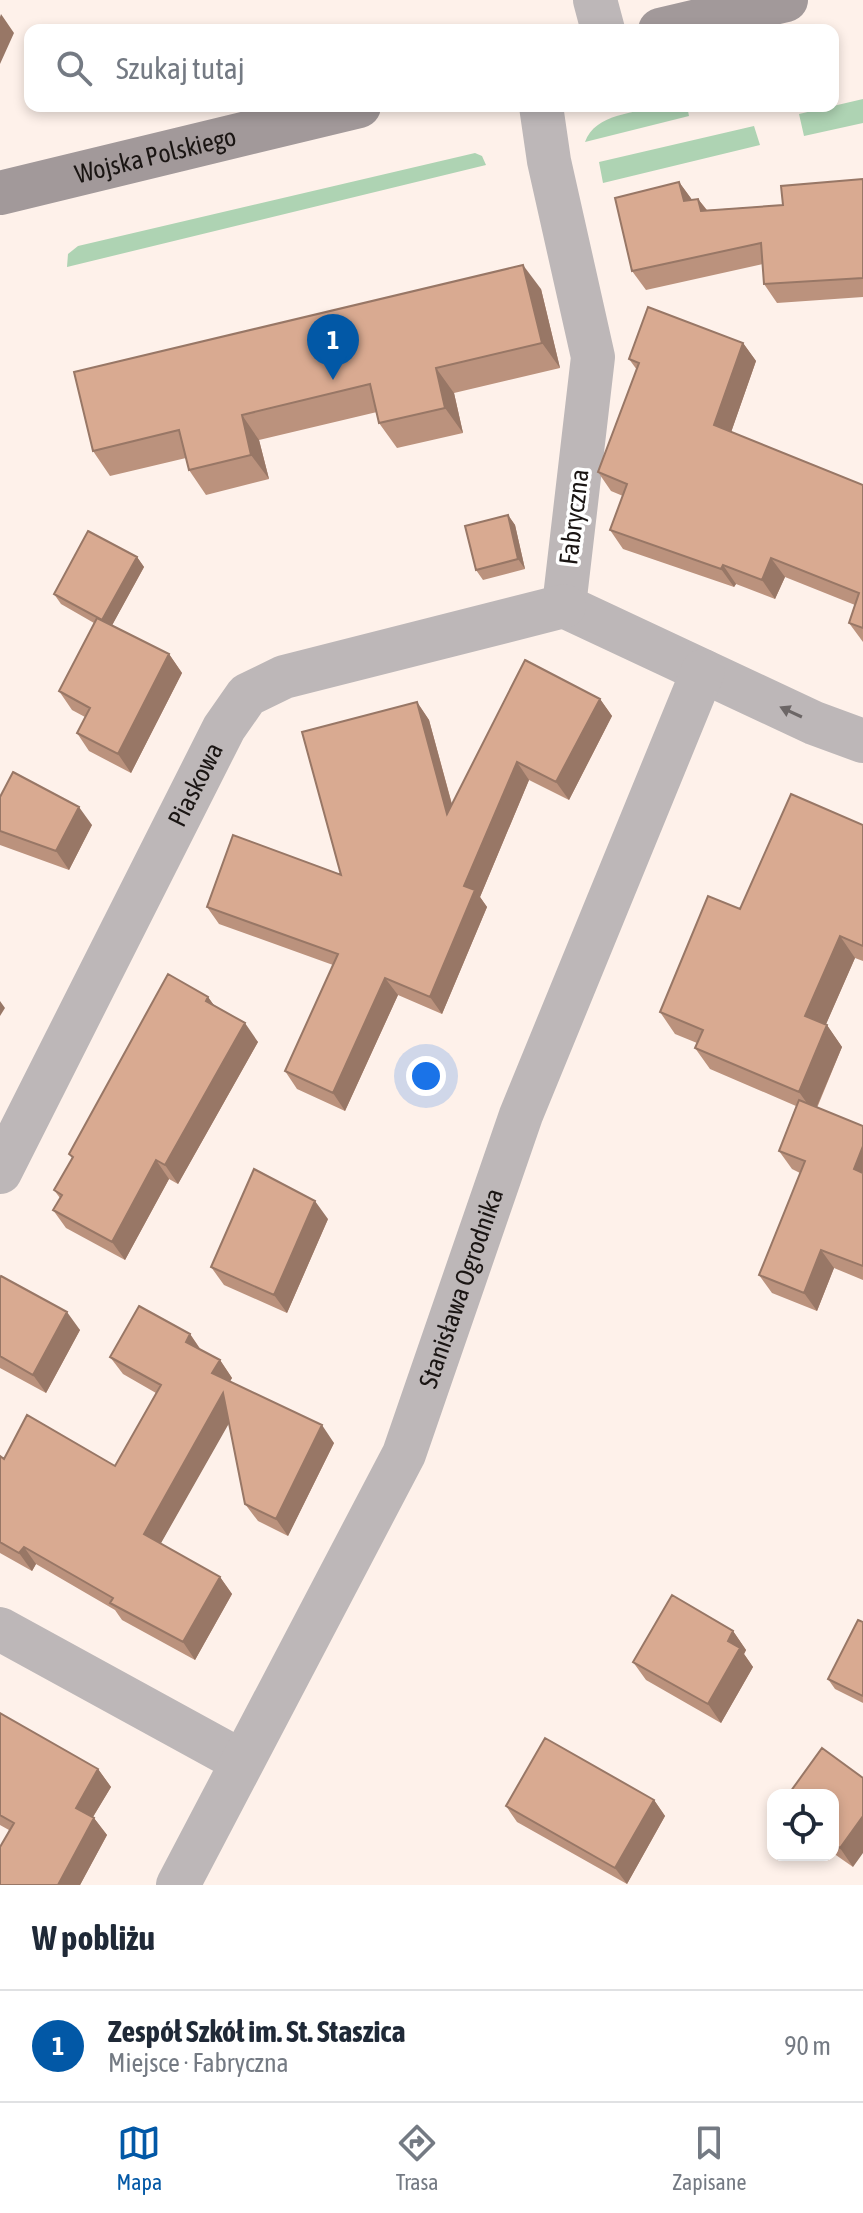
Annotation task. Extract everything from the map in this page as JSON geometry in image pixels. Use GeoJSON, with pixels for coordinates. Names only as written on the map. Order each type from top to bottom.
{"type":"FeatureCollection","features":[{"type":"Feature","properties":{"kind":"main road"},"geometry":{"type":"LineString","coordinates":[[685,24],[786,0]]}},
{"type":"Feature","properties":{"kind":"main road","name":"Wojska Polskiego"},"geometry":{"type":"LineString","coordinates":[[0,193],[334,112]]}},
{"type":"Feature","properties":{"kind":"street"},"geometry":{"type":"LineString","coordinates":[[595,0],[601,24]]}},
{"type":"Feature","properties":{"kind":"street","name":"Fabryczna"},"geometry":{"type":"LineString","coordinates":[[542,112],[549,161],[593,357],[564,606]]}},
{"type":"Feature","properties":{"kind":"street"},"geometry":{"type":"LineString","coordinates":[[564,606],[814,723],[863,741]]}},
{"type":"Feature","properties":{"kind":"street","name":"Piaskowa"},"geometry":{"type":"LineString","coordinates":[[0,1172],[224,728],[247,695],[284,677],[564,606]]}},
{"type":"Feature","properties":{"kind":"street","name":"Stanisława Ogrodnika"},"geometry":{"type":"LineString","coordinates":[[178,1885],[241,1761],[383,1501],[404,1454],[521,1115],[703,671]]}},
{"type":"Feature","properties":{"kind":"street"},"geometry":{"type":"LineString","coordinates":[[0,1629],[241,1761]]}},
{"type":"Feature","properties":{"kind":"green space"},"geometry":{"type":"Polygon","coordinates":[[[863,99],[863,123],[804,136],[799,114],[839,112],[839,105],[863,99]]]}},
{"type":"Feature","properties":{"kind":"green space"},"geometry":{"type":"Polygon","coordinates":[[[688,112],[689,116],[585,142],[598,125],[629,113],[688,112]]]}},
{"type":"Feature","properties":{"kind":"green space"},"geometry":{"type":"Polygon","coordinates":[[[754,126],[760,145],[603,183],[599,162],[754,126]]]}},
{"type":"Feature","properties":{"kind":"green space"},"geometry":{"type":"Polygon","coordinates":[[[475,153],[482,156],[486,165],[67,267],[68,254],[78,246],[475,153]]]}},
{"type":"Feature","properties":{"kind":"building"},"geometry":{"type":"Polygon","coordinates":[[[863,179],[863,278],[764,284],[761,243],[632,271],[615,198],[679,182],[684,201],[698,199],[701,211],[783,205],[781,186],[863,179]]]}},
{"type":"Feature","properties":{"kind":"building"},"geometry":{"type":"Polygon","coordinates":[[[523,265],[542,343],[436,368],[445,408],[379,423],[370,384],[242,415],[251,455],[189,470],[179,430],[93,451],[74,372],[523,265]]]}},
{"type":"Feature","properties":{"kind":"building"},"geometry":{"type":"Polygon","coordinates":[[[648,307],[743,343],[714,425],[863,485],[863,628],[849,623],[859,593],[771,558],[762,580],[610,530],[627,484],[598,472],[639,363],[629,359],[648,307]]]}},
{"type":"Feature","properties":{"kind":"building"},"geometry":{"type":"Polygon","coordinates":[[[508,515],[518,559],[476,570],[465,526],[508,515]]]}},
{"type":"Feature","properties":{"kind":"building"},"geometry":{"type":"Polygon","coordinates":[[[88,531],[137,557],[102,620],[54,594],[88,531]]]}},
{"type":"Feature","properties":{"kind":"building"},"geometry":{"type":"Polygon","coordinates":[[[97,618],[169,654],[118,754],[77,733],[90,708],[59,691],[97,618]]]}},
{"type":"Feature","properties":{"kind":"building"},"geometry":{"type":"Polygon","coordinates":[[[525,660],[600,699],[556,782],[517,762],[464,886],[475,890],[430,997],[385,978],[333,1093],[285,1071],[338,954],[207,907],[233,835],[341,875],[302,732],[417,702],[447,814],[525,660]]]}},
{"type":"Feature","properties":{"kind":"building"},"geometry":{"type":"Polygon","coordinates":[[[13,772],[79,807],[56,851],[0,831],[0,797],[13,772]]]}},
{"type":"Feature","properties":{"kind":"building"},"geometry":{"type":"Polygon","coordinates":[[[791,794],[863,825],[863,946],[840,936],[805,1016],[827,1025],[799,1092],[695,1048],[703,1030],[660,1012],[708,896],[740,909],[791,794]]]}},
{"type":"Feature","properties":{"kind":"building"},"geometry":{"type":"Polygon","coordinates":[[[168,974],[245,1023],[165,1165],[156,1160],[112,1242],[53,1210],[62,1195],[54,1190],[73,1157],[69,1154],[168,974]]]}},
{"type":"Feature","properties":{"kind":"building"},"geometry":{"type":"Polygon","coordinates":[[[799,1100],[863,1126],[863,1146],[854,1169],[863,1173],[863,1266],[821,1250],[804,1293],[759,1275],[805,1161],[779,1151],[799,1100]]]}},
{"type":"Feature","properties":{"kind":"building"},"geometry":{"type":"Polygon","coordinates":[[[254,1169],[315,1201],[274,1295],[211,1267],[254,1169]]]}},
{"type":"Feature","properties":{"kind":"building"},"geometry":{"type":"Polygon","coordinates":[[[1,1276],[67,1312],[33,1375],[0,1356],[1,1276]]]}},
{"type":"Feature","properties":{"kind":"building"},"geometry":{"type":"Polygon","coordinates":[[[139,1306],[190,1334],[186,1342],[220,1360],[212,1373],[322,1425],[276,1519],[245,1504],[223,1393],[144,1534],[220,1577],[183,1642],[110,1603],[113,1598],[24,1547],[19,1553],[0,1542],[0,1456],[4,1459],[27,1415],[115,1466],[161,1385],[110,1357],[139,1306]]]}},
{"type":"Feature","properties":{"kind":"building"},"geometry":{"type":"Polygon","coordinates":[[[672,1595],[733,1631],[728,1641],[740,1648],[708,1704],[633,1662],[672,1595]]]}},
{"type":"Feature","properties":{"kind":"building"},"geometry":{"type":"Polygon","coordinates":[[[858,1620],[863,1622],[863,1696],[828,1679],[858,1620]]]}},
{"type":"Feature","properties":{"kind":"building"},"geometry":{"type":"Polygon","coordinates":[[[0,1713],[98,1769],[76,1808],[94,1818],[58,1885],[0,1885],[0,1847],[14,1823],[0,1815],[0,1713]]]}},
{"type":"Feature","properties":{"kind":"building"},"geometry":{"type":"Polygon","coordinates":[[[545,1738],[654,1800],[615,1868],[506,1806],[545,1738]]]}},
{"type":"Feature","properties":{"kind":"building"},"geometry":{"type":"Polygon","coordinates":[[[822,1748],[863,1778],[863,1816],[840,1848],[839,1789],[792,1789],[822,1748]]]}},
{"type":"Feature","properties":{"kind":"place","name":"Zespół Szkół im. St. Staszica"},"geometry":{"type":"Point","coordinates":[333,380]}}]}
